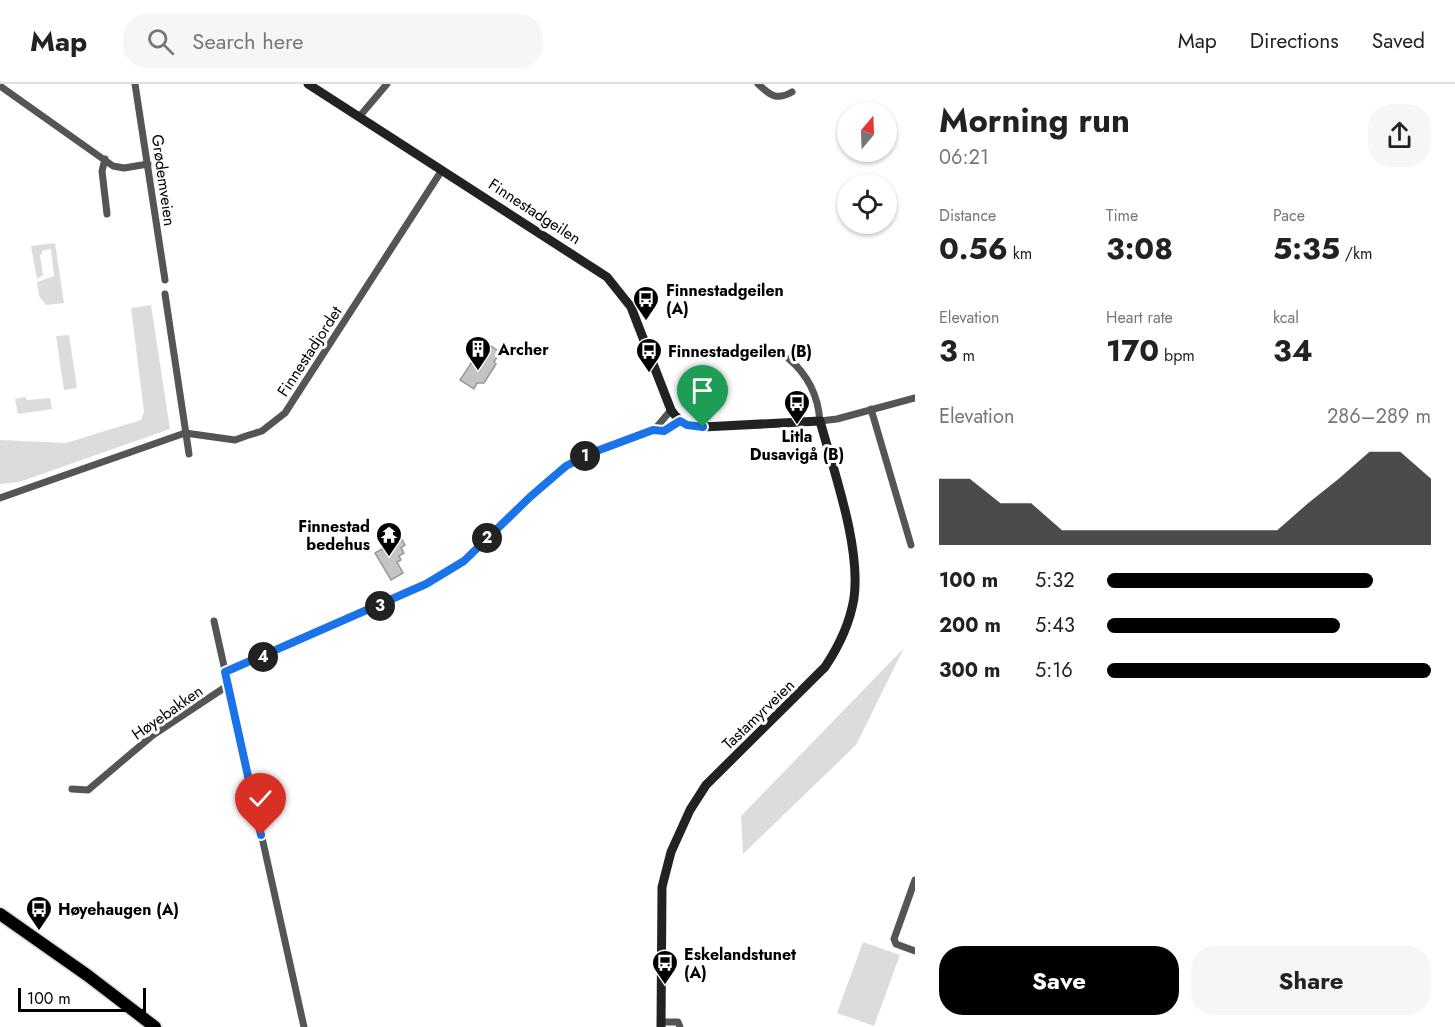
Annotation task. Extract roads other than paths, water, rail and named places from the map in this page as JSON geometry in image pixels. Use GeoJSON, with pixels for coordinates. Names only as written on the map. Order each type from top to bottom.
{"type":"FeatureCollection","features":[{"type":"Feature","properties":{"kind":"highway"},"geometry":{"type":"LineString","coordinates":[[0,914],[87,975],[155,1027]]}},
{"type":"Feature","properties":{"kind":"main road","name":"Finnestadgeilen"},"geometry":{"type":"LineString","coordinates":[[308,84],[596,268],[618,287],[637,318],[671,411],[680,421]]}},
{"type":"Feature","properties":{"kind":"main road"},"geometry":{"type":"LineString","coordinates":[[680,421],[687,425],[703,427],[820,421]]}},
{"type":"Feature","properties":{"kind":"main road","name":"Tastamyrveien"},"geometry":{"type":"LineString","coordinates":[[661,1025],[662,887],[670,852],[690,810],[706,785],[825,667],[842,636],[854,599],[856,573],[853,548],[820,421]]}},
{"type":"Feature","properties":{"kind":"street","name":"Grødemveien"},"geometry":{"type":"LineString","coordinates":[[135,84],[165,280]]}},
{"type":"Feature","properties":{"kind":"street"},"geometry":{"type":"LineString","coordinates":[[359,117],[387,84]]}},
{"type":"Feature","properties":{"kind":"street"},"geometry":{"type":"LineString","coordinates":[[0,86],[121,168],[148,164]]}},
{"type":"Feature","properties":{"kind":"street"},"geometry":{"type":"LineString","coordinates":[[760,86],[774,97],[779,98],[792,92]]}},
{"type":"Feature","properties":{"kind":"street"},"geometry":{"type":"LineString","coordinates":[[105,159],[102,171],[107,214]]}},
{"type":"Feature","properties":{"kind":"street","name":"Finnestadjordet"},"geometry":{"type":"LineString","coordinates":[[0,498],[185,433],[235,440],[262,431],[285,413],[442,170]]}},
{"type":"Feature","properties":{"kind":"street"},"geometry":{"type":"LineString","coordinates":[[165,294],[189,454]]}},
{"type":"Feature","properties":{"kind":"street"},"geometry":{"type":"LineString","coordinates":[[789,359],[812,387],[817,397],[820,421],[915,398]]}},
{"type":"Feature","properties":{"kind":"street"},"geometry":{"type":"LineString","coordinates":[[871,410],[911,545]]}},
{"type":"Feature","properties":{"kind":"street"},"geometry":{"type":"LineString","coordinates":[[225,672],[426,584],[464,561],[530,497],[566,466],[602,449],[655,429],[671,411]]}},
{"type":"Feature","properties":{"kind":"street"},"geometry":{"type":"LineString","coordinates":[[655,429],[664,431],[680,421]]}},
{"type":"Feature","properties":{"kind":"street"},"geometry":{"type":"LineString","coordinates":[[214,621],[227,686]]}},
{"type":"Feature","properties":{"kind":"street","name":"Høyebakken"},"geometry":{"type":"LineString","coordinates":[[72,789],[88,790],[153,735],[227,686],[304,1027]]}},
{"type":"Feature","properties":{"kind":"street"},"geometry":{"type":"LineString","coordinates":[[915,880],[894,939],[896,944],[915,951]]}},
{"type":"Feature","properties":{"kind":"street"},"geometry":{"type":"LineString","coordinates":[[661,1025],[678,1022],[680,1027]]}},
{"type":"Feature","properties":{"kind":"place","name":"Finnestadgeilen (A)"},"geometry":{"type":"Point","coordinates":[646,322]}},
{"type":"Feature","properties":{"kind":"place","name":"Archer"},"geometry":{"type":"Point","coordinates":[478,372]}},
{"type":"Feature","properties":{"kind":"place","name":"Finnestadgeilen (B)"},"geometry":{"type":"Point","coordinates":[649,374]}},
{"type":"Feature","properties":{"kind":"place","name":"Litla Dusavigå (B)"},"geometry":{"type":"Point","coordinates":[797,426]}},
{"type":"Feature","properties":{"kind":"place","name":"Finnestad bedehus"},"geometry":{"type":"Point","coordinates":[389,558]}},
{"type":"Feature","properties":{"kind":"place","name":"Høyehaugen (A)"},"geometry":{"type":"Point","coordinates":[39,932]}},
{"type":"Feature","properties":{"kind":"place","name":"Eskelandstunet (A)"},"geometry":{"type":"Point","coordinates":[665,986]}}]}
